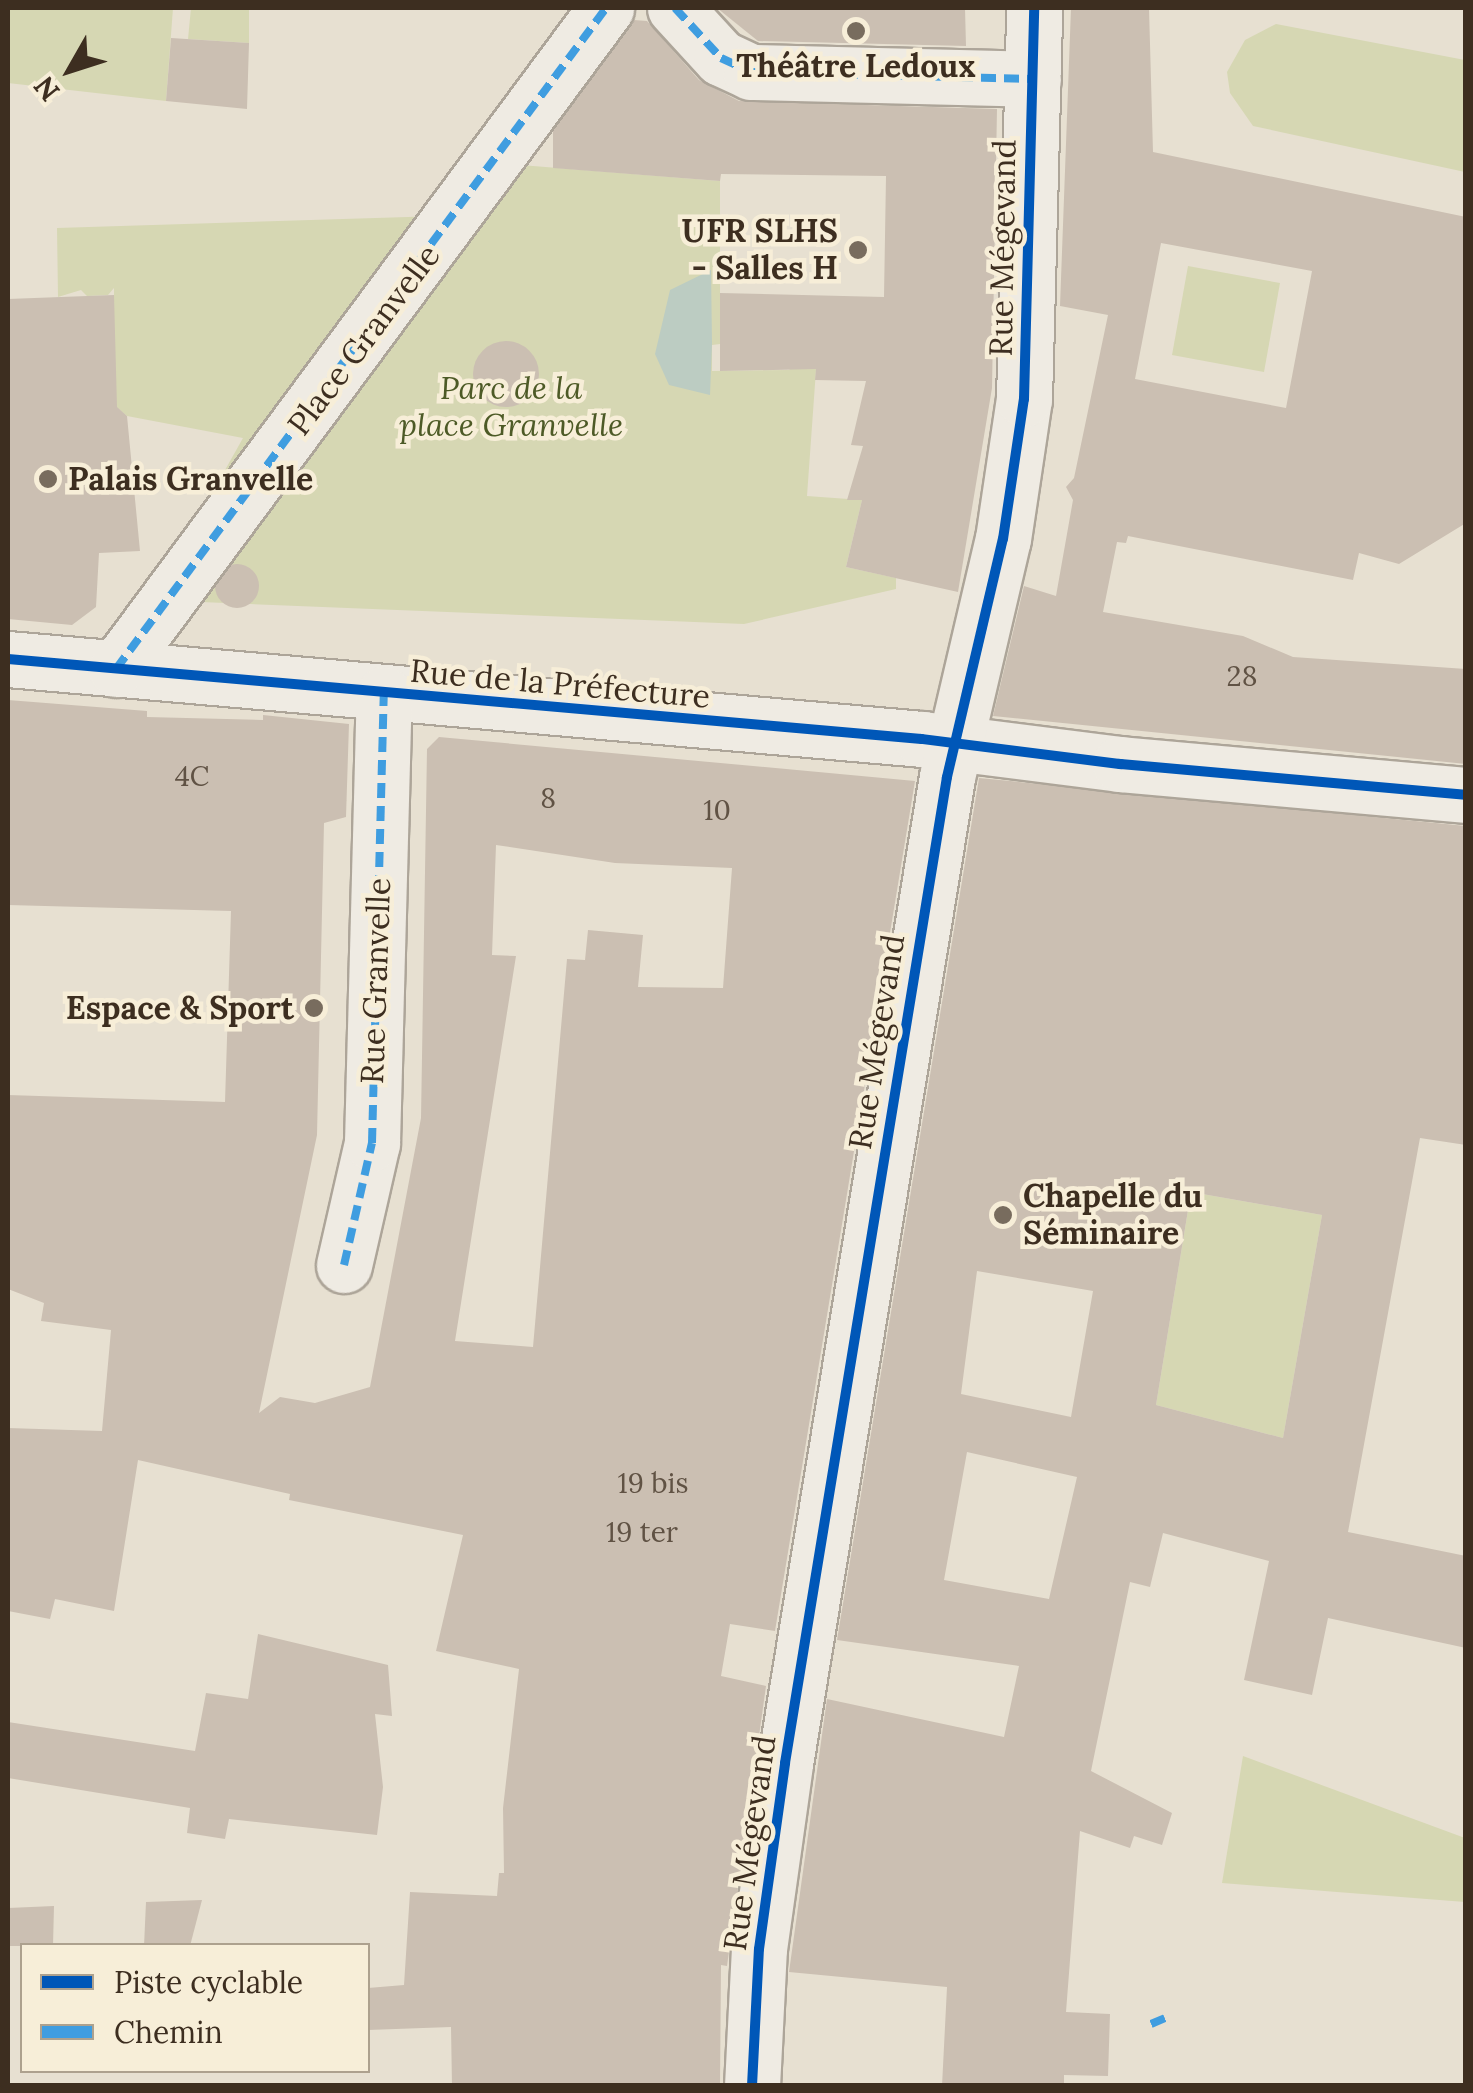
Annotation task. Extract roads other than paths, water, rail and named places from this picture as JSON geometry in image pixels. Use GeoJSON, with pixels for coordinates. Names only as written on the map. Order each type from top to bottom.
{"type":"FeatureCollection","features":[{"type":"Feature","properties":{"kind":"street","name":"Place Granvelle"},"geometry":{"type":"LineString","coordinates":[[116,669],[606,8]]}},
{"type":"Feature","properties":{"kind":"street"},"geometry":{"type":"LineString","coordinates":[[675,8],[721,58],[751,72],[1033,79]]}},
{"type":"Feature","properties":{"kind":"street","name":"Rue Mégevand"},"geometry":{"type":"LineString","coordinates":[[752,2086],[759,1949],[785,1763],[953,744],[1003,539],[1024,399],[1034,8]]}},
{"type":"Feature","properties":{"kind":"street","name":"Rue de la Préfecture"},"geometry":{"type":"LineString","coordinates":[[8,659],[953,744],[1466,795]]}},
{"type":"Feature","properties":{"kind":"street","name":"Rue Granvelle"},"geometry":{"type":"LineString","coordinates":[[344,1264],[372,1143],[384,694]]}},
{"type":"Feature","properties":{"kind":"place","name":"Théâtre Ledoux"},"geometry":{"type":"Point","coordinates":[856,31]}},
{"type":"Feature","properties":{"kind":"place","name":"UFR SLHS - Salles H"},"geometry":{"type":"Point","coordinates":[858,250]}},
{"type":"Feature","properties":{"kind":"place","name":"Palais Granvelle"},"geometry":{"type":"Point","coordinates":[48,479]}},
{"type":"Feature","properties":{"kind":"place","name":"Espace & Sport"},"geometry":{"type":"Point","coordinates":[314,1008]}},
{"type":"Feature","properties":{"kind":"place","name":"Chapelle du Séminaire"},"geometry":{"type":"Point","coordinates":[1003,1215]}},
{"type":"Feature","properties":{"kind":"park label","name":"Parc de la place Granvelle"},"geometry":{"type":"Point","coordinates":[511,408]}}]}
